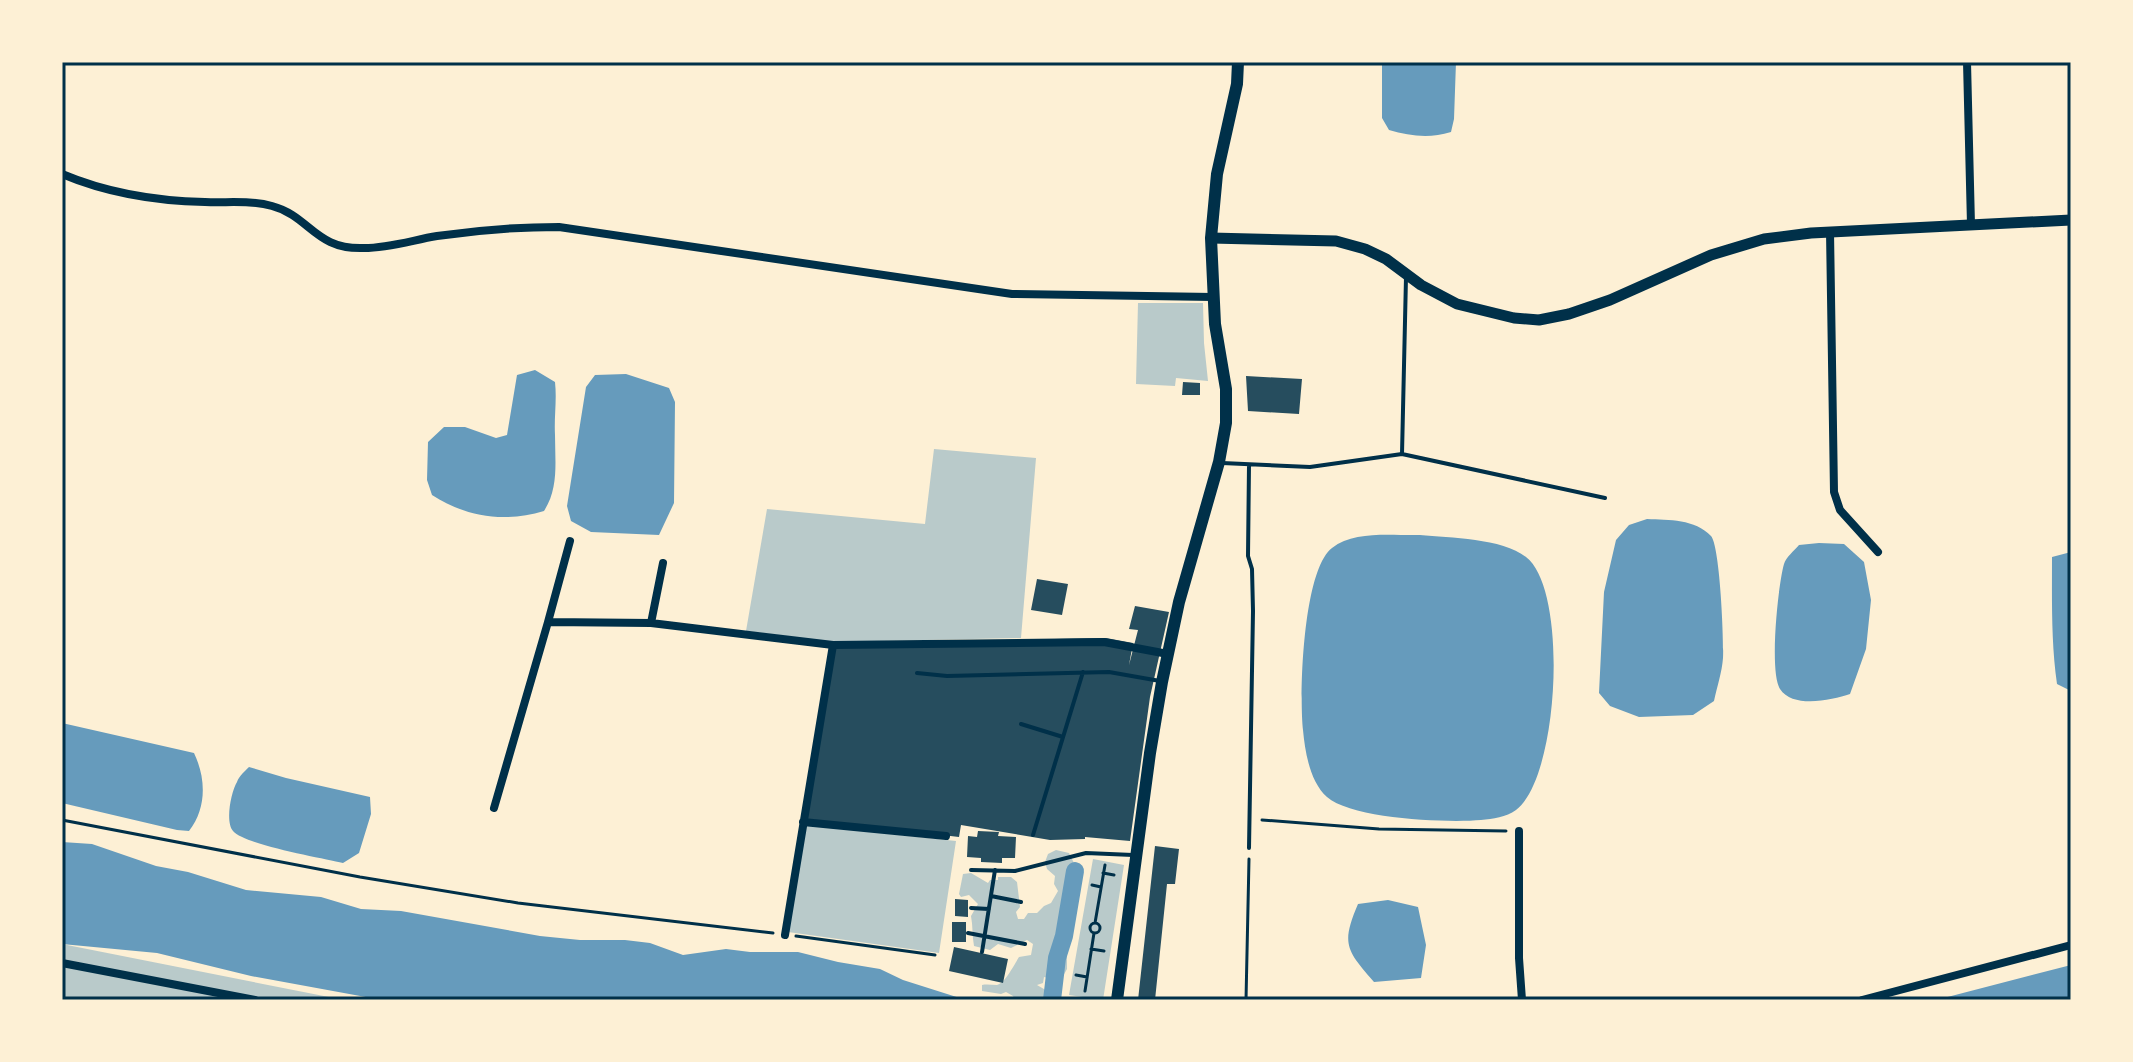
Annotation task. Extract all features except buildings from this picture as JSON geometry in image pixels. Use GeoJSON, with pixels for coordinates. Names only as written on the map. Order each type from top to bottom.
{"type":"FeatureCollection","features":[{"type":"Feature","properties":{"kind":"main road"},"geometry":{"type":"LineString","coordinates":[[1117,1000],[1135,855],[1162,682],[1192,552],[1219,462],[1226,423],[1226,389],[1215,324],[1211,238],[1217,174],[1237,84],[1238,62]]}},
{"type":"Feature","properties":{"kind":"street"},"geometry":{"type":"LineString","coordinates":[[1967,62],[1971,225]]}},
{"type":"Feature","properties":{"kind":"street"},"geometry":{"type":"LineString","coordinates":[[1967,74],[1977,62]]}},
{"type":"Feature","properties":{"kind":"street"},"geometry":{"type":"LineString","coordinates":[[62,174],[96,188],[142,196],[276,206],[320,239],[337,246],[364,248],[508,227],[559,227],[1012,294],[1213,297]]}},
{"type":"Feature","properties":{"kind":"street"},"geometry":{"type":"LineString","coordinates":[[1211,238],[1336,241],[1386,259],[1421,285],[1457,304],[1514,318],[1539,320],[1610,300],[1711,255],[1764,239],[1830,231],[2071,220]]}},
{"type":"Feature","properties":{"kind":"street"},"geometry":{"type":"LineString","coordinates":[[1830,231],[1834,492],[1840,510],[1878,552]]}},
{"type":"Feature","properties":{"kind":"street"},"geometry":{"type":"LineString","coordinates":[[494,808],[570,541]]}},
{"type":"Feature","properties":{"kind":"street"},"geometry":{"type":"LineString","coordinates":[[651,623],[663,563]]}},
{"type":"Feature","properties":{"kind":"street"},"geometry":{"type":"LineString","coordinates":[[548,622],[651,623],[833,645],[1104,642],[1168,654]]}},
{"type":"Feature","properties":{"kind":"street"},"geometry":{"type":"LineString","coordinates":[[785,935],[833,645]]}},
{"type":"Feature","properties":{"kind":"street"},"geometry":{"type":"LineString","coordinates":[[803,822],[946,836]]}},
{"type":"Feature","properties":{"kind":"street"},"geometry":{"type":"LineString","coordinates":[[1519,831],[1522,1000]]}},
{"type":"Feature","properties":{"kind":"street"},"geometry":{"type":"LineString","coordinates":[[1862,1000],[2071,945]]}},
{"type":"Feature","properties":{"kind":"street"},"geometry":{"type":"LineString","coordinates":[[62,963],[255,1000]]}},
{"type":"Feature","properties":{"kind":"lane"},"geometry":{"type":"LineString","coordinates":[[1402,454],[1406,274]]}},
{"type":"Feature","properties":{"kind":"lane"},"geometry":{"type":"LineString","coordinates":[[1219,462],[1310,467],[1402,454],[1605,498]]}},
{"type":"Feature","properties":{"kind":"lane"},"geometry":{"type":"LineString","coordinates":[[1249,465],[1248,556],[1252,569],[1253,611],[1249,848]]}},
{"type":"Feature","properties":{"kind":"lane"},"geometry":{"type":"LineString","coordinates":[[1033,835],[1083,672]]}},
{"type":"Feature","properties":{"kind":"lane"},"geometry":{"type":"LineString","coordinates":[[917,673],[947,676],[1109,672],[1162,682]]}},
{"type":"Feature","properties":{"kind":"lane"},"geometry":{"type":"LineString","coordinates":[[1021,724],[1063,737]]}},
{"type":"Feature","properties":{"kind":"lane"},"geometry":{"type":"LineString","coordinates":[[971,870],[1015,871],[1086,853],[1135,855]]}},
{"type":"Feature","properties":{"kind":"lane"},"geometry":{"type":"LineString","coordinates":[[982,952],[995,870]]}},
{"type":"Feature","properties":{"kind":"lane"},"geometry":{"type":"LineString","coordinates":[[991,896],[1021,902]]}},
{"type":"Feature","properties":{"kind":"lane"},"geometry":{"type":"LineString","coordinates":[[971,908],[989,909]]}},
{"type":"Feature","properties":{"kind":"lane"},"geometry":{"type":"LineString","coordinates":[[968,933],[1025,944]]}},
{"type":"Feature","properties":{"kind":"path"},"geometry":{"type":"LineString","coordinates":[[62,820],[360,877],[518,903],[935,955]]}},
{"type":"Feature","properties":{"kind":"path"},"geometry":{"type":"LineString","coordinates":[[1250,820],[1379,829],[1519,831]]}},
{"type":"Feature","properties":{"kind":"path"},"geometry":{"type":"LineString","coordinates":[[1246,1000],[1249,848]]}},
{"type":"Feature","properties":{"kind":"path"},"geometry":{"type":"LineString","coordinates":[[1083,926],[1090,927],[1095,923],[1107,854]]}},
{"type":"Feature","properties":{"kind":"path"},"geometry":{"type":"LineString","coordinates":[[1103,873],[1114,875]]}},
{"type":"Feature","properties":{"kind":"path"},"geometry":{"type":"LineString","coordinates":[[1092,885],[1101,887]]}},
{"type":"Feature","properties":{"kind":"path"},"geometry":{"type":"LineString","coordinates":[[1085,991],[1094,933],[1100,928],[1095,923]]}},
{"type":"Feature","properties":{"kind":"path"},"geometry":{"type":"LineString","coordinates":[[1090,927],[1094,933]]}},
{"type":"Feature","properties":{"kind":"path"},"geometry":{"type":"LineString","coordinates":[[1091,949],[1104,951]]}},
{"type":"Feature","properties":{"kind":"path"},"geometry":{"type":"LineString","coordinates":[[1076,975],[1087,977]]}},
{"type":"Feature","properties":{"kind":"shaded area"},"geometry":{"type":"Polygon","coordinates":[[[1138,303],[1203,303],[1208,381],[1176,378],[1175,386],[1136,384],[1138,303]]]}},
{"type":"Feature","properties":{"kind":"shaded area"},"geometry":{"type":"Polygon","coordinates":[[[934,449],[1036,458],[1021,638],[833,642],[746,631],[767,509],[925,524],[934,449]]]}},
{"type":"Feature","properties":{"kind":"shaded area"},"geometry":{"type":"Polygon","coordinates":[[[806,825],[956,841],[939,953],[788,932],[806,825]]]}},
{"type":"Feature","properties":{"kind":"shaded area"},"geometry":{"type":"Polygon","coordinates":[[[1056,850],[1069,853],[1080,875],[1080,892],[1072,907],[1072,940],[1067,949],[1067,969],[1062,978],[1044,977],[1043,983],[1037,985],[1049,992],[1052,1000],[1015,1000],[1006,992],[982,991],[982,985],[997,985],[1003,981],[1019,957],[1031,955],[1033,944],[1027,940],[1011,948],[998,944],[990,950],[974,946],[971,916],[978,904],[969,895],[961,897],[959,894],[963,874],[971,873],[988,883],[998,880],[998,877],[1011,877],[1017,882],[1018,919],[1024,919],[1028,913],[1037,913],[1051,903],[1058,891],[1054,884],[1055,876],[1047,869],[1045,862],[1048,854],[1056,850]]]}},
{"type":"Feature","properties":{"kind":"shaded area"},"geometry":{"type":"Polygon","coordinates":[[[1093,859],[1124,865],[1103,1000],[1069,995],[1093,859]]]}},
{"type":"Feature","properties":{"kind":"shaded area"},"geometry":{"type":"Polygon","coordinates":[[[62,944],[344,1000],[62,1000],[62,944]]]}},
{"type":"Feature","properties":{"kind":"water"},"geometry":{"type":"Polygon","coordinates":[[[1382,62],[1456,62],[1451,132],[1420,136],[1389,130],[1382,118],[1382,62]]]}},
{"type":"Feature","properties":{"kind":"water"},"geometry":{"type":"Polygon","coordinates":[[[535,370],[555,382],[556,389],[555,474],[552,493],[544,511],[514,517],[486,516],[458,508],[432,495],[427,480],[428,442],[444,427],[465,427],[496,438],[507,435],[517,375],[535,370]]]}},
{"type":"Feature","properties":{"kind":"water"},"geometry":{"type":"Polygon","coordinates":[[[626,374],[669,388],[675,402],[674,503],[659,535],[591,532],[571,521],[567,506],[586,387],[595,375],[626,374]]]}},
{"type":"Feature","properties":{"kind":"water"},"geometry":{"type":"Polygon","coordinates":[[[1647,519],[1690,523],[1705,530],[1714,543],[1721,594],[1722,663],[1714,701],[1693,715],[1639,717],[1610,706],[1599,693],[1604,592],[1616,540],[1629,525],[1647,519]]]}},
{"type":"Feature","properties":{"kind":"water"},"geometry":{"type":"Polygon","coordinates":[[[1420,535],[1475,540],[1516,551],[1526,557],[1540,576],[1549,606],[1553,684],[1542,762],[1531,791],[1516,810],[1504,816],[1446,821],[1401,818],[1357,810],[1327,797],[1316,783],[1309,766],[1303,730],[1303,662],[1309,606],[1322,561],[1341,542],[1363,536],[1420,535]]]}},
{"type":"Feature","properties":{"kind":"water"},"geometry":{"type":"Polygon","coordinates":[[[1844,544],[1864,562],[1871,600],[1866,649],[1850,694],[1803,701],[1786,695],[1777,680],[1777,608],[1786,559],[1799,545],[1844,544]]]}},
{"type":"Feature","properties":{"kind":"water"},"geometry":{"type":"Polygon","coordinates":[[[2071,552],[2071,691],[2057,684],[2052,557],[2071,552]]]}},
{"type":"Feature","properties":{"kind":"water"},"geometry":{"type":"Polygon","coordinates":[[[62,723],[194,753],[201,772],[203,793],[199,813],[189,831],[62,803],[62,723]]]}},
{"type":"Feature","properties":{"kind":"water"},"geometry":{"type":"Polygon","coordinates":[[[249,767],[370,797],[371,814],[359,853],[343,863],[268,846],[233,831],[229,821],[231,800],[238,780],[249,767]]]}},
{"type":"Feature","properties":{"kind":"water"},"geometry":{"type":"Polygon","coordinates":[[[62,842],[92,844],[156,866],[188,872],[246,890],[321,897],[361,909],[401,911],[540,936],[650,943],[683,955],[726,949],[798,952],[880,969],[903,980],[966,1000],[382,1000],[251,976],[157,953],[62,944],[62,842]]]}},
{"type":"Feature","properties":{"kind":"water"},"geometry":{"type":"Polygon","coordinates":[[[1388,900],[1418,907],[1426,945],[1421,978],[1374,982],[1352,954],[1349,929],[1358,904],[1388,900]]]}},
{"type":"Feature","properties":{"kind":"water"},"geometry":{"type":"Polygon","coordinates":[[[2071,965],[2071,1000],[1936,1000],[2071,965]]]}},
{"type":"Feature","properties":{"kind":"waterway"},"geometry":{"type":"LineString","coordinates":[[1052,1000],[1057,958],[1075,871]]}}]}
